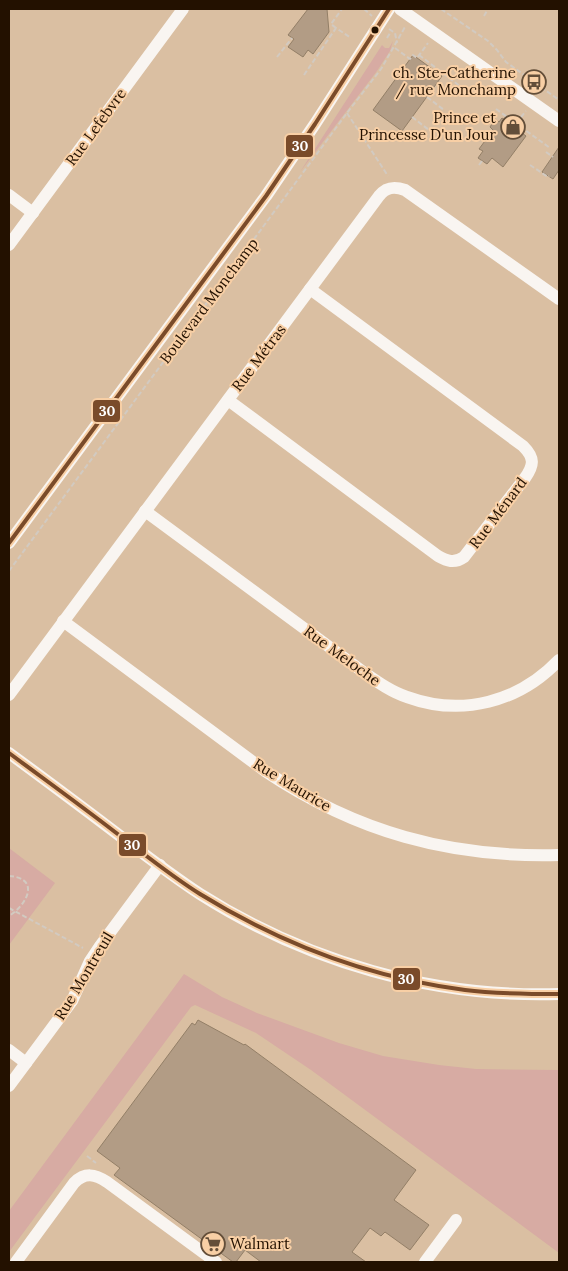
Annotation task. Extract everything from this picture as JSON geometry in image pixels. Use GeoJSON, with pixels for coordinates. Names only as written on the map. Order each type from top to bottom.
{"type":"FeatureCollection","features":[{"type":"Feature","properties":{"kind":"street","name":"Rue Lefebvre"},"geometry":{"type":"LineString","coordinates":[[9,245],[183,9]]}},
{"type":"Feature","properties":{"kind":"street","name":"Boulevard Monchamp"},"geometry":{"type":"LineString","coordinates":[[9,543],[266,196],[326,108],[389,9]]}},
{"type":"Feature","properties":{"kind":"street"},"geometry":{"type":"LineString","coordinates":[[400,9],[559,121]]}},
{"type":"Feature","properties":{"kind":"street","name":"Rue Métras"},"geometry":{"type":"LineString","coordinates":[[9,695],[386,189],[398,187],[412,195],[559,298]]}},
{"type":"Feature","properties":{"kind":"street"},"geometry":{"type":"LineString","coordinates":[[9,195],[32,213]]}},
{"type":"Feature","properties":{"kind":"street","name":"Rue Ménard"},"geometry":{"type":"LineString","coordinates":[[228,400],[438,556],[449,562],[459,560],[468,552],[525,478],[532,461],[531,456],[523,446],[310,289]]}},
{"type":"Feature","properties":{"kind":"street","name":"Rue Meloche"},"geometry":{"type":"LineString","coordinates":[[145,511],[366,674],[389,689],[407,697],[440,705],[458,706],[491,702],[505,698],[528,686],[559,660]]}},
{"type":"Feature","properties":{"kind":"street","name":"Rue Maurice"},"geometry":{"type":"LineString","coordinates":[[63,621],[265,771],[288,786],[339,813],[401,836],[457,850],[504,854],[559,855]]}},
{"type":"Feature","properties":{"kind":"street"},"geometry":{"type":"LineString","coordinates":[[9,753],[200,894],[248,922],[293,943],[350,964],[403,979],[442,987],[507,994],[559,994]]}},
{"type":"Feature","properties":{"kind":"street","name":"Rue Montreuil"},"geometry":{"type":"LineString","coordinates":[[9,1086],[72,1001],[94,954],[160,865]]}},
{"type":"Feature","properties":{"kind":"street"},"geometry":{"type":"LineString","coordinates":[[9,1050],[26,1063]]}},
{"type":"Feature","properties":{"kind":"street"},"geometry":{"type":"LineString","coordinates":[[16,1262],[74,1183],[81,1177],[91,1175],[107,1182],[216,1262]]}},
{"type":"Feature","properties":{"kind":"street"},"geometry":{"type":"LineString","coordinates":[[425,1262],[456,1220]]}},
{"type":"Feature","properties":{"kind":"path"},"geometry":{"type":"LineString","coordinates":[[342,9],[330,24],[351,38]]}},
{"type":"Feature","properties":{"kind":"path"},"geometry":{"type":"LineString","coordinates":[[364,9],[368,12]]}},
{"type":"Feature","properties":{"kind":"path"},"geometry":{"type":"LineString","coordinates":[[441,9],[488,41],[506,62],[559,100]]}},
{"type":"Feature","properties":{"kind":"path"},"geometry":{"type":"LineString","coordinates":[[484,16],[488,9]]}},
{"type":"Feature","properties":{"kind":"path"},"geometry":{"type":"LineString","coordinates":[[304,75],[336,28]]}},
{"type":"Feature","properties":{"kind":"path","name":"Boulevard Monchamp"},"geometry":{"type":"LineString","coordinates":[[9,571],[381,69],[404,28]]}},
{"type":"Feature","properties":{"kind":"path"},"geometry":{"type":"LineString","coordinates":[[387,38],[391,32],[395,32],[397,43]]}},
{"type":"Feature","properties":{"kind":"path"},"geometry":{"type":"LineString","coordinates":[[277,57],[292,38]]}},
{"type":"Feature","properties":{"kind":"path"},"geometry":{"type":"LineString","coordinates":[[394,48],[410,59],[413,55],[417,58],[428,43]]}},
{"type":"Feature","properties":{"kind":"path"},"geometry":{"type":"LineString","coordinates":[[419,54],[461,87]]}},
{"type":"Feature","properties":{"kind":"path"},"geometry":{"type":"LineString","coordinates":[[427,97],[444,110]]}},
{"type":"Feature","properties":{"kind":"path"},"geometry":{"type":"LineString","coordinates":[[496,109],[550,148]]}},
{"type":"Feature","properties":{"kind":"path"},"geometry":{"type":"LineString","coordinates":[[516,124],[526,111]]}},
{"type":"Feature","properties":{"kind":"path"},"geometry":{"type":"LineString","coordinates":[[347,113],[390,178]]}},
{"type":"Feature","properties":{"kind":"path"},"geometry":{"type":"LineString","coordinates":[[412,117],[429,130]]}},
{"type":"Feature","properties":{"kind":"path"},"geometry":{"type":"LineString","coordinates":[[546,152],[553,157]]}},
{"type":"Feature","properties":{"kind":"path"},"geometry":{"type":"LineString","coordinates":[[530,165],[549,176]]}},
{"type":"Feature","properties":{"kind":"path"},"geometry":{"type":"LineString","coordinates":[[9,876],[25,880],[28,887],[26,896],[15,912],[9,916]]}},
{"type":"Feature","properties":{"kind":"path"},"geometry":{"type":"LineString","coordinates":[[9,908],[88,951]]}},
{"type":"Feature","properties":{"kind":"path"},"geometry":{"type":"LineString","coordinates":[[87,1156],[90,1159]]}},
{"type":"Feature","properties":{"kind":"shaded area"},"geometry":{"type":"Polygon","coordinates":[[[393,41],[390,51],[377,71],[300,172],[382,45],[385,48],[389,48],[393,41]]]}},
{"type":"Feature","properties":{"kind":"shaded area"},"geometry":{"type":"Polygon","coordinates":[[[9,848],[55,883],[9,945],[9,848]]]}},
{"type":"Feature","properties":{"kind":"shaded area"},"geometry":{"type":"Polygon","coordinates":[[[184,974],[222,997],[257,1013],[339,1043],[383,1056],[476,1069],[559,1070],[559,1253],[311,1070],[256,1033],[195,1005],[191,1007],[9,1252],[9,1211],[184,974]]]}},
{"type":"Feature","properties":{"kind":"building"},"geometry":{"type":"Polygon","coordinates":[[[308,9],[327,9],[329,32],[313,54],[308,50],[303,57],[288,47],[294,39],[288,35],[308,9]]]}},
{"type":"Feature","properties":{"kind":"building"},"geometry":{"type":"Polygon","coordinates":[[[413,55],[442,76],[402,131],[373,110],[413,55]]]}},
{"type":"Feature","properties":{"kind":"building"},"geometry":{"type":"Polygon","coordinates":[[[502,118],[526,136],[503,167],[492,158],[487,164],[478,158],[483,151],[479,149],[493,130],[490,127],[495,119],[499,122],[502,118]]]}},
{"type":"Feature","properties":{"kind":"building"},"geometry":{"type":"Polygon","coordinates":[[[559,147],[559,170],[553,179],[542,172],[559,147]]]}},
{"type":"Feature","properties":{"kind":"building"},"geometry":{"type":"Polygon","coordinates":[[[198,1020],[245,1044],[416,1170],[394,1200],[429,1225],[410,1250],[385,1232],[381,1236],[370,1228],[352,1252],[366,1262],[261,1262],[245,1250],[236,1262],[233,1262],[114,1175],[120,1168],[97,1151],[192,1023],[195,1025],[198,1020]]]}},
{"type":"Feature","properties":{"kind":"transit line","name":"30"},"geometry":{"type":"LineString","coordinates":[[9,543],[266,196],[389,9]]}},
{"type":"Feature","properties":{"kind":"transit line","name":"30"},"geometry":{"type":"LineString","coordinates":[[9,753],[189,887],[231,912],[295,943],[361,968],[430,984],[488,992],[559,994]]}},
{"type":"Feature","properties":{"kind":"place","name":"ch. Ste-Catherine / rue Monchamp"},"geometry":{"type":"Point","coordinates":[534,82]}},
{"type":"Feature","properties":{"kind":"place","name":"Prince et Princesse D'un Jour"},"geometry":{"type":"Point","coordinates":[513,127]}},
{"type":"Feature","properties":{"kind":"place","name":"Walmart"},"geometry":{"type":"Point","coordinates":[213,1244]}}]}
